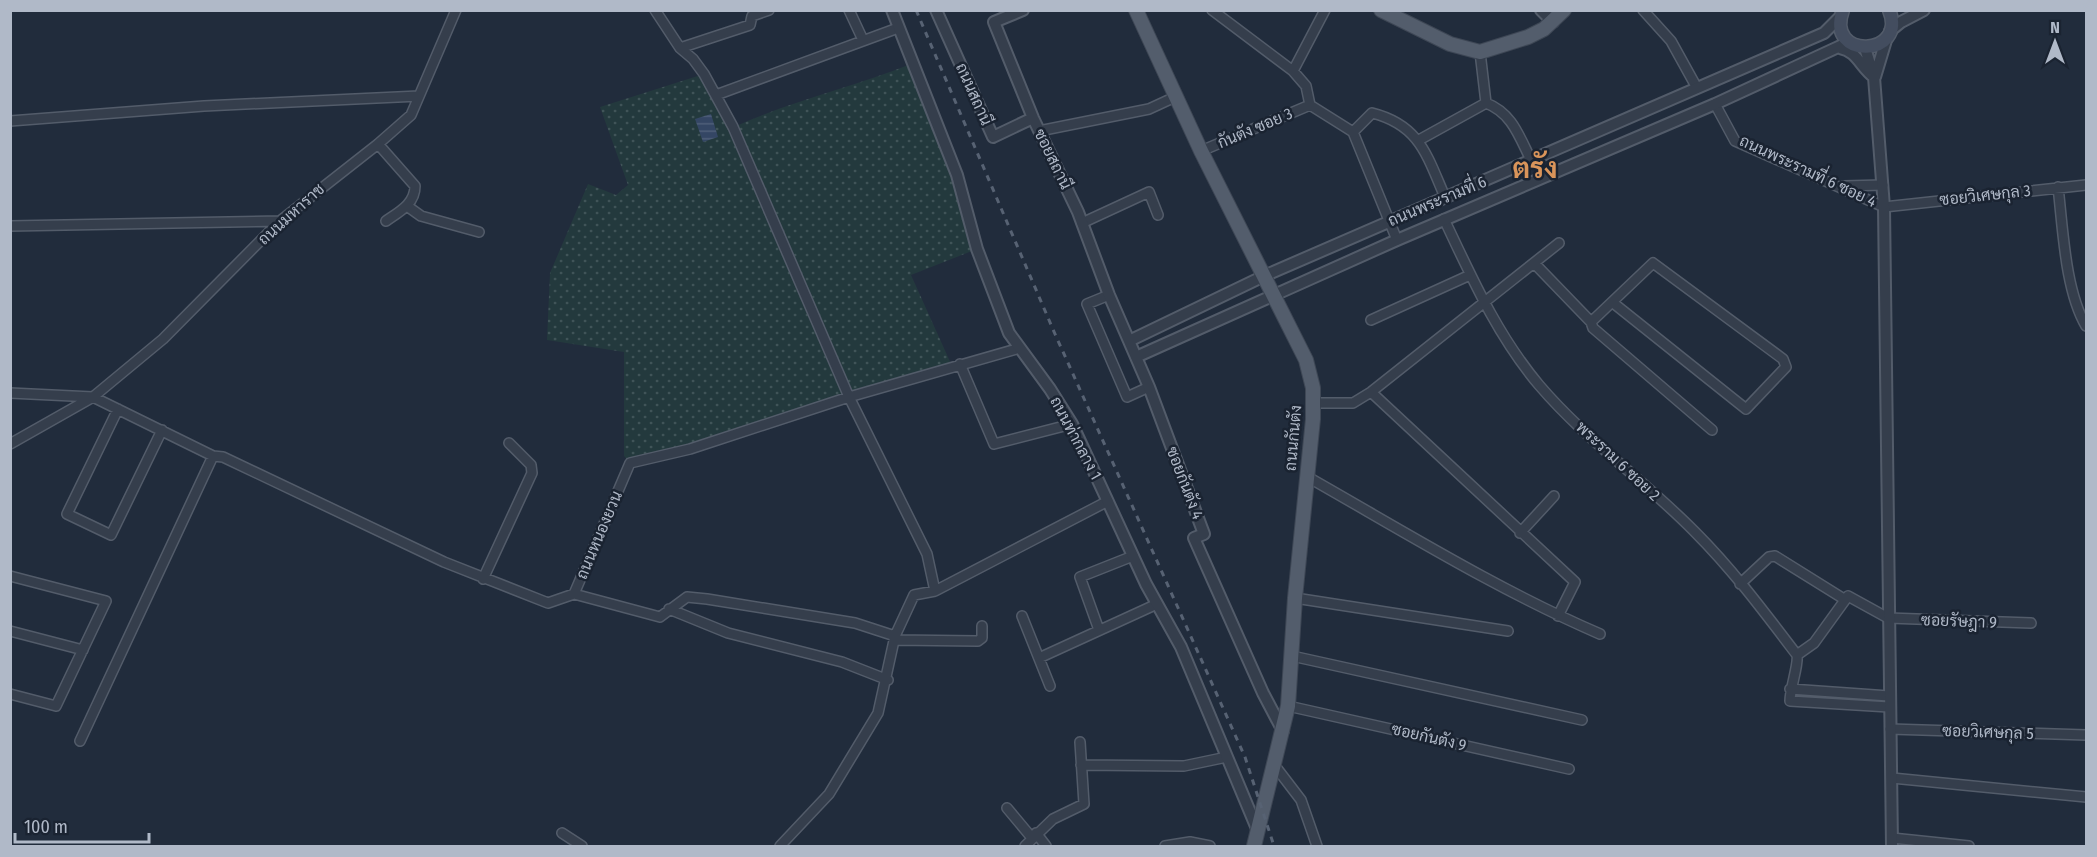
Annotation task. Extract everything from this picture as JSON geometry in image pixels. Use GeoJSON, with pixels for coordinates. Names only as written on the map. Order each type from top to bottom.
{"type":"FeatureCollection","features":[{"type":"Feature","properties":{"kind":"main road","name":"ถนนกันตัง"},"geometry":{"type":"LineString","coordinates":[[1136,10],[1201,151],[1306,360],[1314,403],[1295,598],[1288,706],[1256,846]]}},
{"type":"Feature","properties":{"kind":"main road"},"geometry":{"type":"LineString","coordinates":[[1381,10],[1450,44],[1480,52],[1528,37],[1553,22],[1564,10]]}},
{"type":"Feature","properties":{"kind":"main road"},"geometry":{"type":"LineString","coordinates":[[1842,12],[1840,27],[1845,45],[1865,48],[1873,47],[1889,34],[1892,21],[1889,10]]}},
{"type":"Feature","properties":{"kind":"street","name":"ถนนมหาราช"},"geometry":{"type":"LineString","coordinates":[[10,444],[93,397],[163,339],[280,221],[411,115],[456,10]]}},
{"type":"Feature","properties":{"kind":"street"},"geometry":{"type":"LineString","coordinates":[[655,10],[680,48],[693,59],[734,127],[849,397],[927,554],[935,591]]}},
{"type":"Feature","properties":{"kind":"street"},"geometry":{"type":"LineString","coordinates":[[744,10],[750,25]]}},
{"type":"Feature","properties":{"kind":"street"},"geometry":{"type":"LineString","coordinates":[[750,25],[752,16],[769,10]]}},
{"type":"Feature","properties":{"kind":"street"},"geometry":{"type":"LineString","coordinates":[[849,10],[863,40]]}},
{"type":"Feature","properties":{"kind":"street","name":"ถนนท่ากลาง 1"},"geometry":{"type":"LineString","coordinates":[[892,10],[957,175],[979,256],[1009,333],[1071,424],[1133,556],[1181,647],[1258,831]]}},
{"type":"Feature","properties":{"kind":"street","name":"ถนนสถานี"},"geometry":{"type":"LineString","coordinates":[[936,10],[993,137],[1033,118]]}},
{"type":"Feature","properties":{"kind":"street","name":"ซอยสถานี"},"geometry":{"type":"LineString","coordinates":[[1023,10],[1007,14],[994,22],[1033,118],[1082,224],[1122,324]]}},
{"type":"Feature","properties":{"kind":"street"},"geometry":{"type":"LineString","coordinates":[[1212,10],[1293,71],[1306,86],[1310,105],[1353,132],[1397,240]]}},
{"type":"Feature","properties":{"kind":"street"},"geometry":{"type":"LineString","coordinates":[[1293,71],[1325,10]]}},
{"type":"Feature","properties":{"kind":"street"},"geometry":{"type":"LineString","coordinates":[[1541,10],[1553,22]]}},
{"type":"Feature","properties":{"kind":"street"},"geometry":{"type":"LineString","coordinates":[[1643,10],[1671,41],[1697,88]]}},
{"type":"Feature","properties":{"kind":"street"},"geometry":{"type":"LineString","coordinates":[[1874,77],[1889,34],[1901,22],[1924,10]]}},
{"type":"Feature","properties":{"kind":"street","name":"ถนนพระรามที่ 6"},"geometry":{"type":"LineString","coordinates":[[1129,341],[1264,276],[1824,33],[1842,12]]}},
{"type":"Feature","properties":{"kind":"street"},"geometry":{"type":"LineString","coordinates":[[680,48],[750,25]]}},
{"type":"Feature","properties":{"kind":"street"},"geometry":{"type":"LineString","coordinates":[[716,95],[898,28]]}},
{"type":"Feature","properties":{"kind":"street"},"geometry":{"type":"LineString","coordinates":[[1845,45],[1858,58],[1865,71],[1874,77]]}},
{"type":"Feature","properties":{"kind":"street","name":"ถนนพระรามที่ 6"},"geometry":{"type":"LineString","coordinates":[[1136,357],[1274,293],[1715,104],[1845,45]]}},
{"type":"Feature","properties":{"kind":"street"},"geometry":{"type":"LineString","coordinates":[[1865,48],[1874,77],[1884,207],[1892,842],[1969,846]]}},
{"type":"Feature","properties":{"kind":"street"},"geometry":{"type":"LineString","coordinates":[[1480,52],[1486,103]]}},
{"type":"Feature","properties":{"kind":"street"},"geometry":{"type":"LineString","coordinates":[[10,121],[204,106],[419,96]]}},
{"type":"Feature","properties":{"kind":"street"},"geometry":{"type":"LineString","coordinates":[[1039,131],[1149,108],[1175,97]]}},
{"type":"Feature","properties":{"kind":"street"},"geometry":{"type":"LineString","coordinates":[[1419,140],[1486,103]]}},
{"type":"Feature","properties":{"kind":"street"},"geometry":{"type":"LineString","coordinates":[[1486,103],[1498,108],[1509,117],[1531,160]]}},
{"type":"Feature","properties":{"kind":"street","name":"ถนนพระรามที่ 6 ซอย 4"},"geometry":{"type":"LineString","coordinates":[[1715,104],[1736,141],[1884,207]]}},
{"type":"Feature","properties":{"kind":"street","name":"กันตัง ซอย 3"},"geometry":{"type":"LineString","coordinates":[[1201,151],[1310,105]]}},
{"type":"Feature","properties":{"kind":"street"},"geometry":{"type":"LineString","coordinates":[[1353,132],[1372,113],[1391,119],[1419,140],[1441,199],[1444,219]]}},
{"type":"Feature","properties":{"kind":"street"},"geometry":{"type":"LineString","coordinates":[[378,144],[416,186],[416,195],[407,206],[386,221]]}},
{"type":"Feature","properties":{"kind":"street"},"geometry":{"type":"LineString","coordinates":[[1841,186],[1883,185]]}},
{"type":"Feature","properties":{"kind":"street","name":"ซอยวิเศษกุล 3"},"geometry":{"type":"LineString","coordinates":[[1884,207],[2086,185]]}},
{"type":"Feature","properties":{"kind":"street"},"geometry":{"type":"LineString","coordinates":[[2058,187],[2065,249],[2086,326]]}},
{"type":"Feature","properties":{"kind":"street"},"geometry":{"type":"LineString","coordinates":[[1082,224],[1149,192],[1158,215]]}},
{"type":"Feature","properties":{"kind":"street"},"geometry":{"type":"LineString","coordinates":[[407,206],[421,216],[479,232]]}},
{"type":"Feature","properties":{"kind":"street","name":"พระราม 6 ซอย 2"},"geometry":{"type":"LineString","coordinates":[[1444,219],[1496,327],[1540,386],[1603,450],[1695,532],[1797,655]]}},
{"type":"Feature","properties":{"kind":"street"},"geometry":{"type":"LineString","coordinates":[[10,226],[280,221]]}},
{"type":"Feature","properties":{"kind":"street"},"geometry":{"type":"LineString","coordinates":[[1314,403],[1353,403],[1371,392],[1559,243]]}},
{"type":"Feature","properties":{"kind":"street"},"geometry":{"type":"LineString","coordinates":[[1534,263],[1591,322],[1593,328],[1712,430]]}},
{"type":"Feature","properties":{"kind":"street"},"geometry":{"type":"LineString","coordinates":[[1591,322],[1612,302],[1653,263],[1783,359],[1786,367],[1746,409],[1612,302]]}},
{"type":"Feature","properties":{"kind":"street"},"geometry":{"type":"LineString","coordinates":[[1371,320],[1470,275]]}},
{"type":"Feature","properties":{"kind":"street"},"geometry":{"type":"LineString","coordinates":[[1109,294],[1087,304],[1127,397],[1149,387]]}},
{"type":"Feature","properties":{"kind":"street","name":"ซอยกันตัง 4"},"geometry":{"type":"LineString","coordinates":[[1122,324],[1149,387],[1204,534],[1194,538],[1263,693],[1283,731]]}},
{"type":"Feature","properties":{"kind":"street","name":"ถนนหนองยวน"},"geometry":{"type":"LineString","coordinates":[[93,397],[213,456],[224,457],[483,579],[548,603],[574,594],[630,463],[690,449],[849,397],[1020,348]]}},
{"type":"Feature","properties":{"kind":"street"},"geometry":{"type":"LineString","coordinates":[[960,364],[994,444],[1071,424]]}},
{"type":"Feature","properties":{"kind":"street"},"geometry":{"type":"LineString","coordinates":[[1371,392],[1575,582],[1558,616]]}},
{"type":"Feature","properties":{"kind":"street"},"geometry":{"type":"LineString","coordinates":[[10,393],[93,397]]}},
{"type":"Feature","properties":{"kind":"street"},"geometry":{"type":"LineString","coordinates":[[118,409],[67,514],[111,535],[162,430]]}},
{"type":"Feature","properties":{"kind":"street"},"geometry":{"type":"LineString","coordinates":[[483,579],[532,473],[531,465],[509,443]]}},
{"type":"Feature","properties":{"kind":"street"},"geometry":{"type":"LineString","coordinates":[[80,741],[213,456]]}},
{"type":"Feature","properties":{"kind":"street"},"geometry":{"type":"LineString","coordinates":[[1306,476],[1455,561],[1558,616],[1600,634]]}},
{"type":"Feature","properties":{"kind":"street"},"geometry":{"type":"LineString","coordinates":[[1520,533],[1554,496]]}},
{"type":"Feature","properties":{"kind":"street"},"geometry":{"type":"LineString","coordinates":[[780,846],[829,794],[878,713],[888,680],[895,638],[914,595],[935,591],[1108,501]]}},
{"type":"Feature","properties":{"kind":"street"},"geometry":{"type":"LineString","coordinates":[[1099,630],[1080,577],[1133,556]]}},
{"type":"Feature","properties":{"kind":"street"},"geometry":{"type":"LineString","coordinates":[[1740,584],[1769,557],[1775,556],[1844,599]]}},
{"type":"Feature","properties":{"kind":"street"},"geometry":{"type":"LineString","coordinates":[[10,576],[106,601],[56,705],[10,694]]}},
{"type":"Feature","properties":{"kind":"street"},"geometry":{"type":"LineString","coordinates":[[574,594],[660,617],[687,597],[707,599],[855,623],[895,638],[978,641],[982,638],[982,626]]}},
{"type":"Feature","properties":{"kind":"street"},"geometry":{"type":"LineString","coordinates":[[1888,618],[1853,596],[1844,599],[1814,643],[1797,655],[1799,661],[1790,689],[1790,701],[1889,702]]}},
{"type":"Feature","properties":{"kind":"street"},"geometry":{"type":"LineString","coordinates":[[1295,598],[1508,631]]}},
{"type":"Feature","properties":{"kind":"street"},"geometry":{"type":"LineString","coordinates":[[1039,658],[1157,604]]}},
{"type":"Feature","properties":{"kind":"street"},"geometry":{"type":"LineString","coordinates":[[669,609],[728,633],[842,662],[888,680]]}},
{"type":"Feature","properties":{"kind":"street"},"geometry":{"type":"LineString","coordinates":[[1022,616],[1050,686]]}},
{"type":"Feature","properties":{"kind":"street","name":"ซอยรัษฎา 9"},"geometry":{"type":"LineString","coordinates":[[1888,618],[2031,623]]}},
{"type":"Feature","properties":{"kind":"street"},"geometry":{"type":"LineString","coordinates":[[10,631],[83,650]]}},
{"type":"Feature","properties":{"kind":"street"},"geometry":{"type":"LineString","coordinates":[[1292,656],[1582,720]]}},
{"type":"Feature","properties":{"kind":"street","name":"ซอยกันตัง 9"},"geometry":{"type":"LineString","coordinates":[[1288,706],[1569,769]]}},
{"type":"Feature","properties":{"kind":"street","name":"ซอยวิเศษกุล 5"},"geometry":{"type":"LineString","coordinates":[[1890,729],[2086,735]]}},
{"type":"Feature","properties":{"kind":"street"},"geometry":{"type":"LineString","coordinates":[[1025,846],[1065,811],[1084,804],[1080,742]]}},
{"type":"Feature","properties":{"kind":"street"},"geometry":{"type":"LineString","coordinates":[[1081,765],[1184,766],[1227,757]]}},
{"type":"Feature","properties":{"kind":"street"},"geometry":{"type":"LineString","coordinates":[[1275,766],[1301,800],[1317,846]]}},
{"type":"Feature","properties":{"kind":"street"},"geometry":{"type":"LineString","coordinates":[[1892,778],[2086,797]]}},
{"type":"Feature","properties":{"kind":"street"},"geometry":{"type":"LineString","coordinates":[[1007,808],[1046,846]]}},
{"type":"Feature","properties":{"kind":"street"},"geometry":{"type":"LineString","coordinates":[[562,833],[582,846]]}},
{"type":"Feature","properties":{"kind":"street"},"geometry":{"type":"LineString","coordinates":[[1165,846],[1191,842],[1210,846]]}},
{"type":"Feature","properties":{"kind":"green space"},"geometry":{"type":"Polygon","coordinates":[[[911,64],[956,172],[977,249],[911,275],[952,366],[630,463],[624,456],[624,352],[547,340],[550,273],[588,184],[616,195],[628,185],[600,107],[704,74],[734,127],[778,109],[911,64]]]}},
{"type":"Feature","properties":{"kind":"water"},"geometry":{"type":"Polygon","coordinates":[[[711,114],[718,137],[703,142],[695,119],[711,114]]]}},
{"type":"Feature","properties":{"kind":"railway"},"geometry":{"type":"LineString","coordinates":[[916,10],[1055,334],[1245,757],[1274,846]]}},
{"type":"Feature","properties":{"kind":"district","name":"ตรัง"},"geometry":{"type":"Point","coordinates":[1535,168]}}]}
